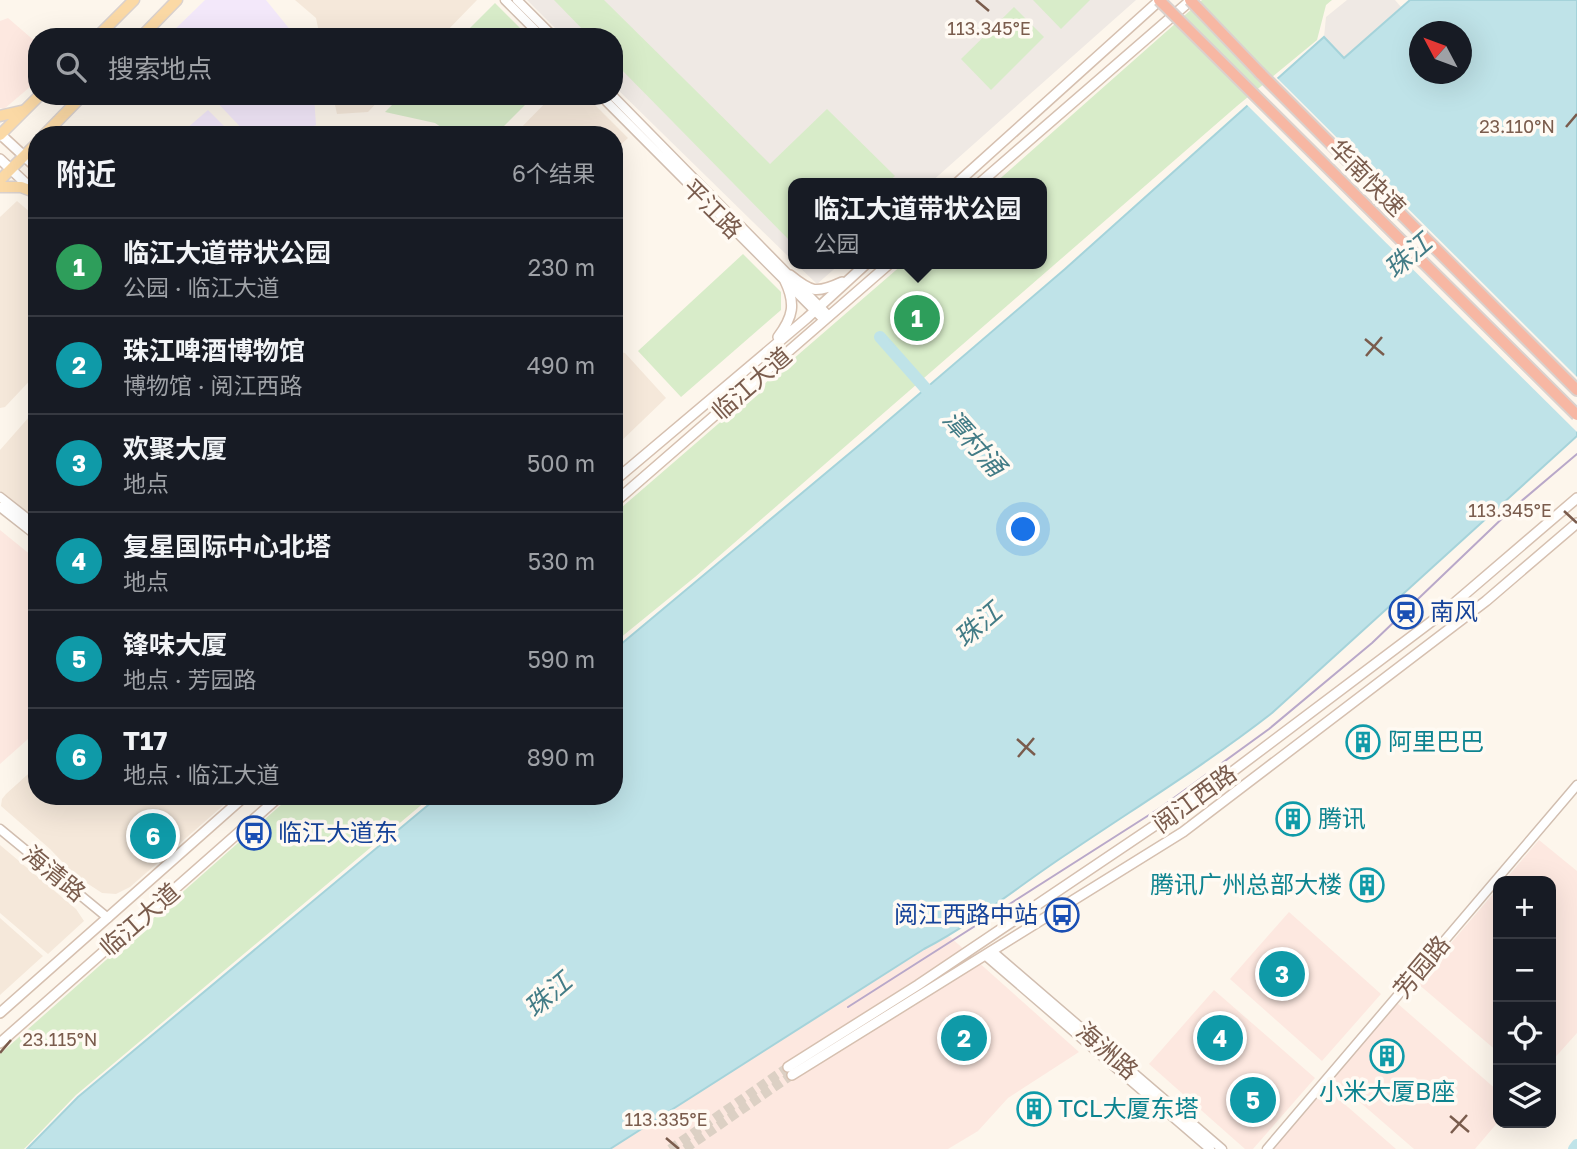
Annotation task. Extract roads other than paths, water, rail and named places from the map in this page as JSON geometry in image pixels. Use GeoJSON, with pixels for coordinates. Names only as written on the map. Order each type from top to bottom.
{"type":"FeatureCollection","features":[{"type":"Feature","properties":{"kind":"highway","name":"华南快速"},"geometry":{"type":"LineString","coordinates":[[1160,0],[1577,415]]}},
{"type":"Feature","properties":{"kind":"highway","name":"华南快速"},"geometry":{"type":"LineString","coordinates":[[1191,0],[1260,73],[1577,390]]}},
{"type":"Feature","properties":{"kind":"main road"},"geometry":{"type":"LineString","coordinates":[[106,28],[134,0]]}},
{"type":"Feature","properties":{"kind":"main road"},"geometry":{"type":"LineString","coordinates":[[150,28],[177,0]]}},
{"type":"Feature","properties":{"kind":"main road"},"geometry":{"type":"LineString","coordinates":[[963,178],[1160,0]]}},
{"type":"Feature","properties":{"kind":"main road"},"geometry":{"type":"LineString","coordinates":[[986,178],[1191,0]]}},
{"type":"Feature","properties":{"kind":"main road"},"geometry":{"type":"LineString","coordinates":[[28,160],[0,135],[30,105]]}},
{"type":"Feature","properties":{"kind":"main road"},"geometry":{"type":"LineString","coordinates":[[54,126],[73,105]]}},
{"type":"Feature","properties":{"kind":"main road"},"geometry":{"type":"LineString","coordinates":[[0,116],[25,110]]}},
{"type":"Feature","properties":{"kind":"main road"},"geometry":{"type":"LineString","coordinates":[[0,180],[28,152]]}},
{"type":"Feature","properties":{"kind":"main road"},"geometry":{"type":"LineString","coordinates":[[0,159],[28,185]]}},
{"type":"Feature","properties":{"kind":"main road"},"geometry":{"type":"LineString","coordinates":[[0,187],[28,190]]}},
{"type":"Feature","properties":{"kind":"main road","name":"临江大道"},"geometry":{"type":"LineString","coordinates":[[623,473],[861,269]]}},
{"type":"Feature","properties":{"kind":"main road","name":"临江大道"},"geometry":{"type":"LineString","coordinates":[[623,495],[883,269]]}},
{"type":"Feature","properties":{"kind":"main road"},"geometry":{"type":"LineString","coordinates":[[787,278],[815,291],[850,279]]}},
{"type":"Feature","properties":{"kind":"main road"},"geometry":{"type":"LineString","coordinates":[[765,353],[790,320],[793,300],[787,278]]}},
{"type":"Feature","properties":{"kind":"main road"},"geometry":{"type":"LineString","coordinates":[[737,376],[749,380],[747,388]]}},
{"type":"Feature","properties":{"kind":"main road","name":"阅江西路"},"geometry":{"type":"LineString","coordinates":[[1577,498],[1444,612],[1182,809],[790,1071],[989,954],[1183,832],[1507,585],[1577,523]]}},
{"type":"Feature","properties":{"kind":"main road","name":"临江大道"},"geometry":{"type":"LineString","coordinates":[[0,1013],[235,805]]}},
{"type":"Feature","properties":{"kind":"main road","name":"临江大道"},"geometry":{"type":"LineString","coordinates":[[0,1043],[270,805]]}},
{"type":"Feature","properties":{"kind":"street"},"geometry":{"type":"LineString","coordinates":[[505,0],[533,28]]}},
{"type":"Feature","properties":{"kind":"street"},"geometry":{"type":"LineString","coordinates":[[517,0],[545,28]]}},
{"type":"Feature","properties":{"kind":"street","name":"平江路"},"geometry":{"type":"LineString","coordinates":[[610,105],[827,318]]}},
{"type":"Feature","properties":{"kind":"street","name":"平江路"},"geometry":{"type":"LineString","coordinates":[[622,105],[787,278]]}},
{"type":"Feature","properties":{"kind":"street"},"geometry":{"type":"LineString","coordinates":[[0,497],[28,519]]}},
{"type":"Feature","properties":{"kind":"street"},"geometry":{"type":"LineString","coordinates":[[0,507],[28,529]]}},
{"type":"Feature","properties":{"kind":"street","name":"芳园路"},"geometry":{"type":"LineString","coordinates":[[1267,1149],[1577,785]]}},
{"type":"Feature","properties":{"kind":"street","name":"海清路"},"geometry":{"type":"LineString","coordinates":[[0,829],[108,918]]}},
{"type":"Feature","properties":{"kind":"street","name":"海洲路"},"geometry":{"type":"LineString","coordinates":[[989,954],[1171,1110],[1222,1149]]}},
{"type":"Feature","properties":{"kind":"street","name":"海洲路"},"geometry":{"type":"LineString","coordinates":[[1171,1110],[1210,1149]]}},
{"type":"Feature","properties":{"kind":"water","name":"珠江"},"geometry":{"type":"Polygon","coordinates":[[[1410,0],[1577,0],[1577,436],[1272,713],[1248,731],[962,927],[610,1149],[27,1149],[78,1097],[428,805],[623,805],[623,642],[1065,269],[1324,37],[1344,58],[1410,0]]]}},
{"type":"Feature","properties":{"kind":"waterway","name":"潭村涌"},"geometry":{"type":"LineString","coordinates":[[880,337],[935,399]]}},
{"type":"Feature","properties":{"kind":"waterway"},"geometry":{"type":"LineString","coordinates":[[1574,1149],[1577,1145]]}},
{"type":"Feature","properties":{"kind":"tunnel"},"geometry":{"type":"LineString","coordinates":[[670,1149],[788,1067]]}},
{"type":"Feature","properties":{"kind":"tunnel"},"geometry":{"type":"LineString","coordinates":[[685,1149],[792,1075]]}},
{"type":"Feature","properties":{"kind":"tram line"},"geometry":{"type":"LineString","coordinates":[[848,1007],[1160,808],[1269,729],[1372,643],[1512,509],[1577,454]]}},
{"type":"Feature","properties":{"kind":"place","name":"临江大道带状公园"},"geometry":{"type":"Point","coordinates":[917,318]}},
{"type":"Feature","properties":{"kind":"place","name":"南风"},"geometry":{"type":"Point","coordinates":[1406,612]}},
{"type":"Feature","properties":{"kind":"place","name":"阿里巴巴"},"geometry":{"type":"Point","coordinates":[1363,742]}},
{"type":"Feature","properties":{"kind":"place","name":"腾讯"},"geometry":{"type":"Point","coordinates":[1293,819]}},
{"type":"Feature","properties":{"kind":"place","name":"临江大道东"},"geometry":{"type":"Point","coordinates":[254,833]}},
{"type":"Feature","properties":{"kind":"place","name":"T17"},"geometry":{"type":"Point","coordinates":[153,836]}},
{"type":"Feature","properties":{"kind":"place","name":"腾讯广州总部大楼"},"geometry":{"type":"Point","coordinates":[1367,885]}},
{"type":"Feature","properties":{"kind":"place","name":"阅江西路中站"},"geometry":{"type":"Point","coordinates":[1062,915]}},
{"type":"Feature","properties":{"kind":"place","name":"欢聚大厦"},"geometry":{"type":"Point","coordinates":[1282,974]}},
{"type":"Feature","properties":{"kind":"place","name":"珠江啤酒博物馆"},"geometry":{"type":"Point","coordinates":[964,1038]}},
{"type":"Feature","properties":{"kind":"place","name":"复星国际中心北塔"},"geometry":{"type":"Point","coordinates":[1220,1038]}},
{"type":"Feature","properties":{"kind":"place","name":"小米大厦B座"},"geometry":{"type":"Point","coordinates":[1387,1056]}},
{"type":"Feature","properties":{"kind":"place","name":"锋味大厦"},"geometry":{"type":"Point","coordinates":[1253,1100]}},
{"type":"Feature","properties":{"kind":"place","name":"TCL大厦东塔"},"geometry":{"type":"Point","coordinates":[1034,1109]}}]}
